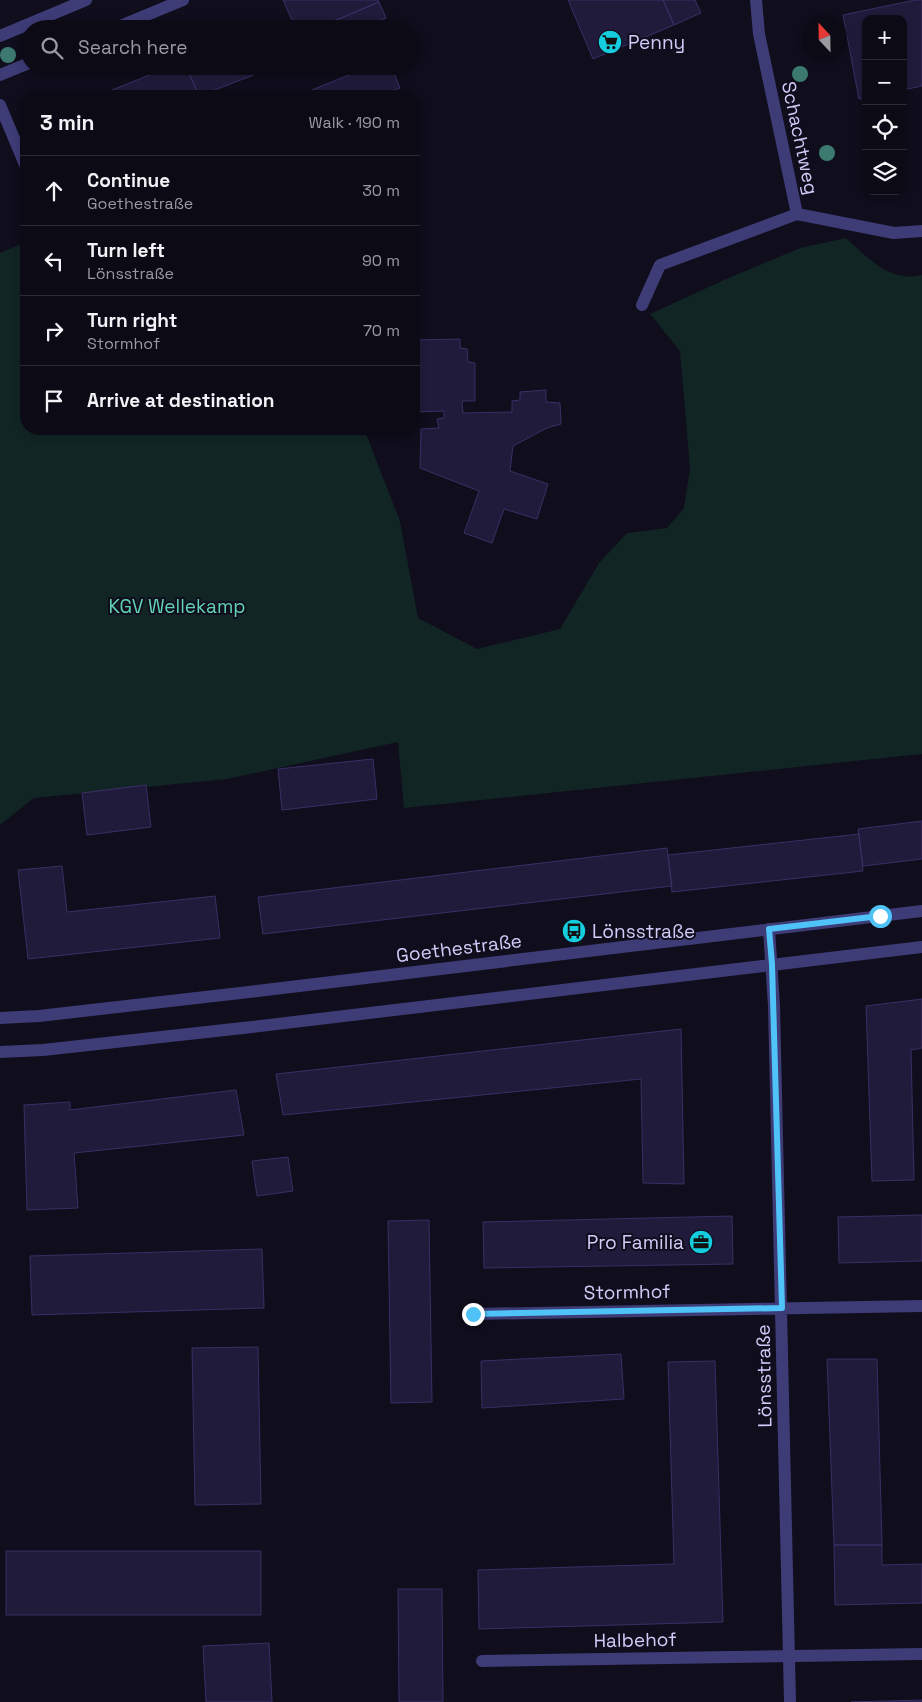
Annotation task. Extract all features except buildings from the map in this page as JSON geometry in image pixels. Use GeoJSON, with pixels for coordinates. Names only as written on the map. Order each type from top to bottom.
{"type":"FeatureCollection","features":[{"type":"Feature","properties":{"kind":"street"},"geometry":{"type":"LineString","coordinates":[[38,20],[86,0]]}},
{"type":"Feature","properties":{"kind":"street"},"geometry":{"type":"LineString","coordinates":[[135,20],[183,0]]}},
{"type":"Feature","properties":{"kind":"street","name":"Schachtweg"},"geometry":{"type":"LineString","coordinates":[[642,305],[660,265],[797,214],[759,34],[756,0]]}},
{"type":"Feature","properties":{"kind":"street"},"geometry":{"type":"LineString","coordinates":[[0,36],[20,28]]}},
{"type":"Feature","properties":{"kind":"street"},"geometry":{"type":"LineString","coordinates":[[0,75],[20,67]]}},
{"type":"Feature","properties":{"kind":"street"},"geometry":{"type":"LineString","coordinates":[[0,105],[20,153]]}},
{"type":"Feature","properties":{"kind":"street"},"geometry":{"type":"LineString","coordinates":[[797,214],[894,233],[922,231]]}},
{"type":"Feature","properties":{"kind":"street","name":"Goethestraße"},"geometry":{"type":"LineString","coordinates":[[0,1018],[39,1016],[249,992],[922,911]]}},
{"type":"Feature","properties":{"kind":"street","name":"Lönsstraße"},"geometry":{"type":"LineString","coordinates":[[769,929],[772,964],[782,1308],[790,1702]]}},
{"type":"Feature","properties":{"kind":"street"},"geometry":{"type":"LineString","coordinates":[[0,1052],[43,1050],[252,1028],[922,947]]}},
{"type":"Feature","properties":{"kind":"street","name":"Stormhof"},"geometry":{"type":"LineString","coordinates":[[473,1314],[922,1306]]}},
{"type":"Feature","properties":{"kind":"street","name":"Halbehof"},"geometry":{"type":"LineString","coordinates":[[482,1661],[788,1658],[922,1654]]}},
{"type":"Feature","properties":{"kind":"green space","name":"KGV Wellekamp"},"geometry":{"type":"Polygon","coordinates":[[[846,238],[871,261],[890,272],[910,277],[922,275],[922,754],[404,808],[398,742],[227,779],[34,798],[0,825],[0,253],[20,245],[20,435],[366,435],[400,521],[418,618],[477,649],[560,629],[599,563],[627,533],[667,528],[684,508],[690,468],[680,351],[650,314],[800,248],[846,238]]]}},
{"type":"Feature","properties":{"kind":"place","name":"Penny"},"geometry":{"type":"Point","coordinates":[610,42]}},
{"type":"Feature","properties":{"kind":"place","name":"Lönsstraße"},"geometry":{"type":"Point","coordinates":[574,931]}},
{"type":"Feature","properties":{"kind":"place","name":"Pro Familia"},"geometry":{"type":"Point","coordinates":[701,1242]}},
{"type":"Feature","properties":{"kind":"route"},"geometry":{"type":"LineString","coordinates":[[473,1314],[782,1308],[772,964],[769,929],[880,916]]}}]}
